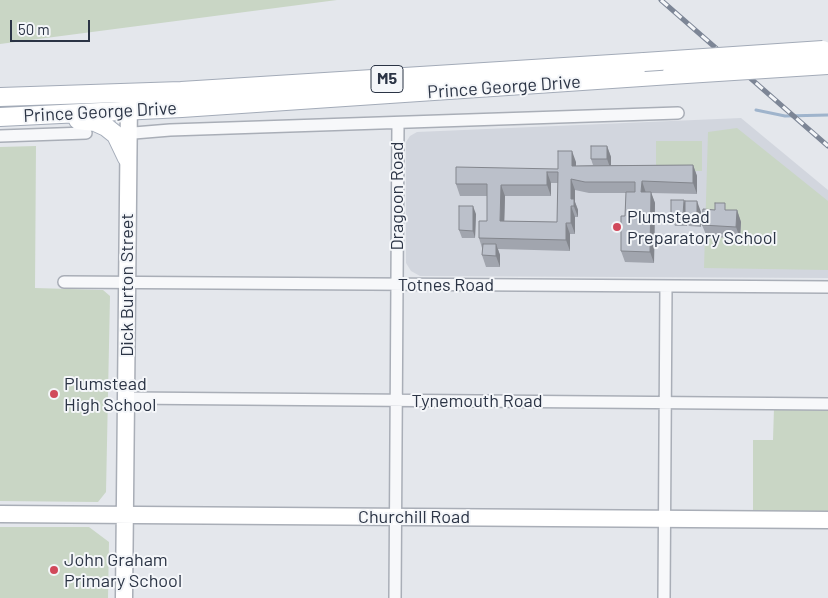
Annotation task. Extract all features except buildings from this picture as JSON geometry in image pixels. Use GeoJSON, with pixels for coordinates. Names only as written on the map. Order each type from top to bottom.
{"type":"FeatureCollection","features":[{"type":"Feature","properties":{"kind":"main road","name":"Prince George Drive"},"geometry":{"type":"LineString","coordinates":[[0,97],[129,93],[644,62],[826,55]]}},
{"type":"Feature","properties":{"kind":"main road","name":"Prince George Drive"},"geometry":{"type":"LineString","coordinates":[[1,117],[129,111],[671,76],[826,55]]}},
{"type":"Feature","properties":{"kind":"main road"},"geometry":{"type":"LineString","coordinates":[[1,117],[88,120],[123,134],[127,158]]}},
{"type":"Feature","properties":{"kind":"street"},"geometry":{"type":"LineString","coordinates":[[123,134],[129,111],[129,93]]}},
{"type":"Feature","properties":{"kind":"street","name":"Prince George Drive"},"geometry":{"type":"LineString","coordinates":[[123,134],[170,130],[398,124],[678,113]]}},
{"type":"Feature","properties":{"kind":"street","name":"Dragoon Road"},"geometry":{"type":"LineString","coordinates":[[394,598],[398,124]]}},
{"type":"Feature","properties":{"kind":"street"},"geometry":{"type":"LineString","coordinates":[[0,136],[86,133]]}},
{"type":"Feature","properties":{"kind":"street","name":"Dick Burton Street"},"geometry":{"type":"LineString","coordinates":[[124,598],[128,282],[127,158]]}},
{"type":"Feature","properties":{"kind":"street","name":"Totnes Road"},"geometry":{"type":"LineString","coordinates":[[64,282],[828,287]]}},
{"type":"Feature","properties":{"kind":"street"},"geometry":{"type":"LineString","coordinates":[[664,598],[666,286]]}},
{"type":"Feature","properties":{"kind":"street","name":"Tynemouth Road"},"geometry":{"type":"LineString","coordinates":[[127,398],[828,404]]}},
{"type":"Feature","properties":{"kind":"street","name":"Churchill Road"},"geometry":{"type":"LineString","coordinates":[[0,514],[828,520]]}},
{"type":"Feature","properties":{"kind":"shaded area","name":"Plumstead Preparatory School"},"geometry":{"type":"Polygon","coordinates":[[[741,118],[828,190],[828,278],[420,276],[411,271],[406,263],[406,142],[410,136],[417,132],[741,118]]]}},
{"type":"Feature","properties":{"kind":"green space"},"geometry":{"type":"Polygon","coordinates":[[[0,0],[337,0],[0,44],[0,0]]]}},
{"type":"Feature","properties":{"kind":"green space"},"geometry":{"type":"Polygon","coordinates":[[[737,128],[828,201],[828,270],[704,268],[708,132],[737,128]]]}},
{"type":"Feature","properties":{"kind":"green space"},"geometry":{"type":"Polygon","coordinates":[[[656,141],[702,141],[702,171],[656,171],[656,141]]]}},
{"type":"Feature","properties":{"kind":"green space","name":"Plumstead High School"},"geometry":{"type":"Polygon","coordinates":[[[36,146],[35,288],[103,290],[110,296],[106,492],[98,502],[0,501],[0,147],[36,146]]]}},
{"type":"Feature","properties":{"kind":"green space"},"geometry":{"type":"Polygon","coordinates":[[[774,408],[828,408],[828,515],[753,514],[753,440],[773,440],[774,408]]]}},
{"type":"Feature","properties":{"kind":"green space","name":"John Graham Primary School"},"geometry":{"type":"Polygon","coordinates":[[[0,527],[89,527],[109,542],[108,598],[0,598],[0,527]]]}},
{"type":"Feature","properties":{"kind":"waterway"},"geometry":{"type":"LineString","coordinates":[[756,110],[785,116],[828,115]]}},
{"type":"Feature","properties":{"kind":"railway"},"geometry":{"type":"LineString","coordinates":[[661,0],[828,146]]}},
{"type":"Feature","properties":{"kind":"place","name":"Plumstead Preparatory School"},"geometry":{"type":"Point","coordinates":[617,227]}},
{"type":"Feature","properties":{"kind":"place","name":"Plumstead High School"},"geometry":{"type":"Point","coordinates":[54,394]}},
{"type":"Feature","properties":{"kind":"place","name":"John Graham Primary School"},"geometry":{"type":"Point","coordinates":[54,570]}}]}
